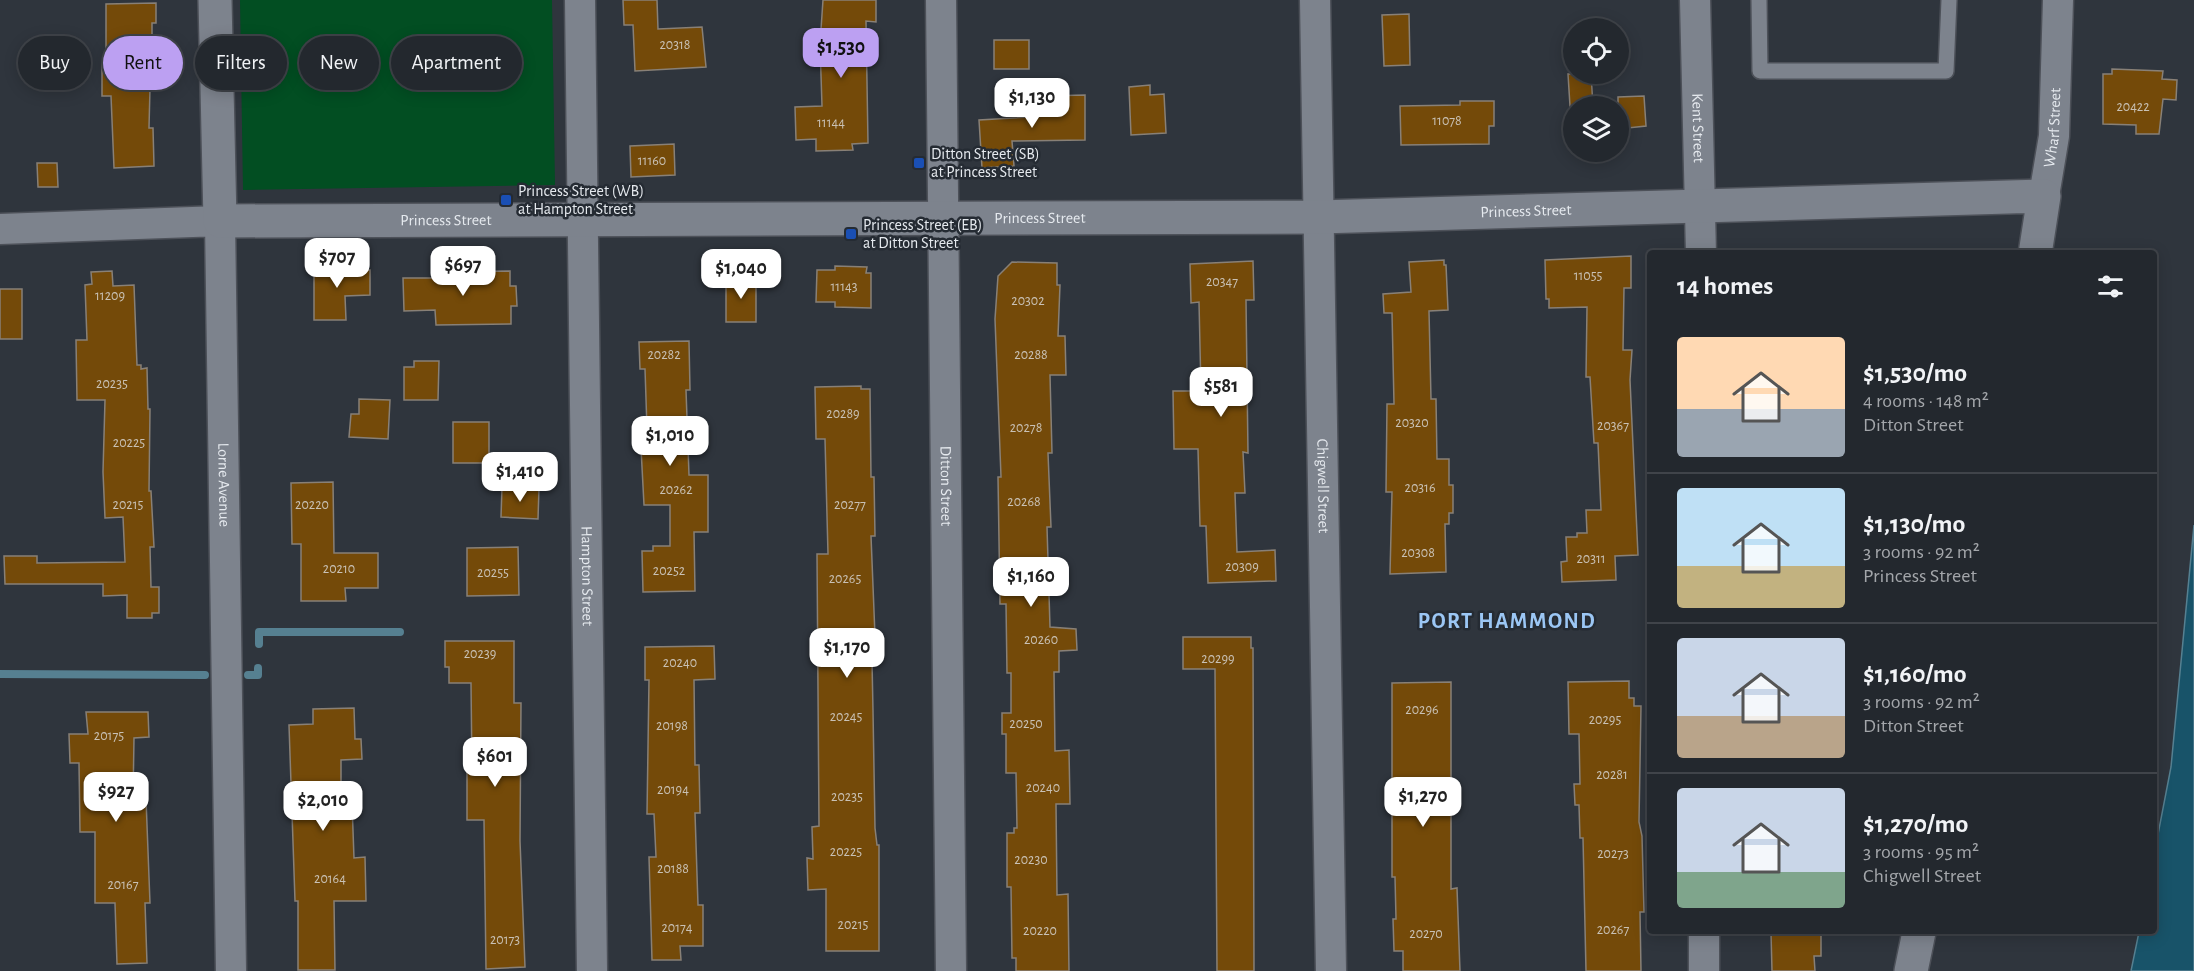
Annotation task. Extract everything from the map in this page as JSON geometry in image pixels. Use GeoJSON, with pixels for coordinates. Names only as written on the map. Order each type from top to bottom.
{"type":"FeatureCollection","features":[{"type":"Feature","properties":{"kind":"street","name":"Lorne Avenue"},"geometry":{"type":"LineString","coordinates":[[215,0],[231,971]]}},
{"type":"Feature","properties":{"kind":"street","name":"Hampton Street"},"geometry":{"type":"LineString","coordinates":[[580,0],[592,971]]}},
{"type":"Feature","properties":{"kind":"street","name":"Ditton Street"},"geometry":{"type":"LineString","coordinates":[[942,0],[942,217],[951,971]]}},
{"type":"Feature","properties":{"kind":"street","name":"Chigwell Street"},"geometry":{"type":"LineString","coordinates":[[1315,0],[1331,971]]}},
{"type":"Feature","properties":{"kind":"street","name":"Kent Street"},"geometry":{"type":"LineString","coordinates":[[1695,0],[1701,250]]}},
{"type":"Feature","properties":{"kind":"street","name":"Wharf Street"},"geometry":{"type":"LineString","coordinates":[[2036,250],[2054,136],[2058,0]]}},
{"type":"Feature","properties":{"kind":"street","name":"Princess Street"},"geometry":{"type":"LineString","coordinates":[[0,229],[220,221],[1319,217],[2044,196]]}},
{"type":"Feature","properties":{"kind":"street"},"geometry":{"type":"LineString","coordinates":[[1704,934],[1704,971]]}},
{"type":"Feature","properties":{"kind":"street"},"geometry":{"type":"LineString","coordinates":[[1911,971],[1919,934]]}},
{"type":"Feature","properties":{"kind":"lane"},"geometry":{"type":"LineString","coordinates":[[1759,0],[1760,71],[1946,70],[1949,0]]}},
{"type":"Feature","properties":{"kind":"green space"},"geometry":{"type":"Polygon","coordinates":[[[240,0],[552,0],[555,185],[243,190],[241,90],[287,90],[287,36],[241,36],[240,0]]]}},
{"type":"Feature","properties":{"kind":"water"},"geometry":{"type":"Polygon","coordinates":[[[2194,525],[2194,971],[2131,971],[2139,934],[2157,934],[2157,839],[2171,767],[2194,525]]]}},
{"type":"Feature","properties":{"kind":"building"},"geometry":{"type":"Polygon","coordinates":[[[623,0],[657,0],[658,29],[702,27],[706,67],[635,71],[633,25],[624,25],[623,0]]]}},
{"type":"Feature","properties":{"kind":"building"},"geometry":{"type":"Polygon","coordinates":[[[823,0],[876,0],[876,22],[866,21],[868,143],[852,144],[853,150],[816,151],[816,139],[796,140],[795,107],[822,106],[820,44],[823,0]]]}},
{"type":"Feature","properties":{"kind":"building"},"geometry":{"type":"Polygon","coordinates":[[[156,3],[156,23],[152,23],[152,36],[106,36],[106,4],[156,3]]]}},
{"type":"Feature","properties":{"kind":"building"},"geometry":{"type":"Polygon","coordinates":[[[1409,14],[1410,65],[1384,66],[1382,15],[1409,14]]]}},
{"type":"Feature","properties":{"kind":"building"},"geometry":{"type":"Polygon","coordinates":[[[994,40],[1029,40],[1029,69],[994,69],[994,40]]]}},
{"type":"Feature","properties":{"kind":"building"},"geometry":{"type":"Polygon","coordinates":[[[102,64],[103,90],[150,90],[149,128],[153,128],[154,166],[114,168],[111,96],[102,96],[102,64]]]}},
{"type":"Feature","properties":{"kind":"building"},"geometry":{"type":"Polygon","coordinates":[[[2112,69],[2163,71],[2162,79],[2177,80],[2176,100],[2163,99],[2159,134],[2136,134],[2136,125],[2103,124],[2103,74],[2112,74],[2112,69]]]}},
{"type":"Feature","properties":{"kind":"building"},"geometry":{"type":"Polygon","coordinates":[[[1569,84],[1592,84],[1592,96],[1569,96],[1569,84]]]}},
{"type":"Feature","properties":{"kind":"building"},"geometry":{"type":"Polygon","coordinates":[[[1150,85],[1150,95],[1164,94],[1166,133],[1131,135],[1129,87],[1150,85]]]}},
{"type":"Feature","properties":{"kind":"building"},"geometry":{"type":"Polygon","coordinates":[[[1085,95],[1085,140],[1012,141],[1014,166],[982,168],[979,120],[1046,116],[1045,96],[1085,95]]]}},
{"type":"Feature","properties":{"kind":"building"},"geometry":{"type":"Polygon","coordinates":[[[1644,96],[1646,126],[1629,128],[1629,97],[1644,96]]]}},
{"type":"Feature","properties":{"kind":"building"},"geometry":{"type":"Polygon","coordinates":[[[1460,101],[1494,101],[1494,126],[1489,126],[1489,144],[1401,145],[1400,106],[1460,105],[1460,101]]]}},
{"type":"Feature","properties":{"kind":"building"},"geometry":{"type":"Polygon","coordinates":[[[674,144],[675,175],[631,177],[630,146],[674,144]]]}},
{"type":"Feature","properties":{"kind":"building"},"geometry":{"type":"Polygon","coordinates":[[[37,163],[57,163],[58,187],[38,187],[37,163]]]}},
{"type":"Feature","properties":{"kind":"building"},"geometry":{"type":"Polygon","coordinates":[[[1631,256],[1631,288],[1624,288],[1623,350],[1632,350],[1630,380],[1638,555],[1615,556],[1616,580],[1562,582],[1561,562],[1567,561],[1566,537],[1577,537],[1577,533],[1587,533],[1586,510],[1601,510],[1598,443],[1594,443],[1590,377],[1586,377],[1587,307],[1549,308],[1549,299],[1546,299],[1545,260],[1631,256]]]}},
{"type":"Feature","properties":{"kind":"building"},"geometry":{"type":"Polygon","coordinates":[[[1444,260],[1448,310],[1429,311],[1431,399],[1436,399],[1437,459],[1449,459],[1449,485],[1453,485],[1453,513],[1449,513],[1449,524],[1445,524],[1446,572],[1390,574],[1392,492],[1386,492],[1387,404],[1394,404],[1392,313],[1384,313],[1383,294],[1411,292],[1409,262],[1444,260]]]}},
{"type":"Feature","properties":{"kind":"building"},"geometry":{"type":"Polygon","coordinates":[[[347,261],[347,270],[370,270],[370,295],[345,296],[346,320],[314,320],[314,262],[347,261]]]}},
{"type":"Feature","properties":{"kind":"building"},"geometry":{"type":"Polygon","coordinates":[[[1253,261],[1254,300],[1246,300],[1248,453],[1243,452],[1245,493],[1235,493],[1237,552],[1275,550],[1276,581],[1208,583],[1206,526],[1200,526],[1198,449],[1174,449],[1173,391],[1201,391],[1199,302],[1191,303],[1190,264],[1253,261]]]}},
{"type":"Feature","properties":{"kind":"building"},"geometry":{"type":"Polygon","coordinates":[[[1012,262],[1057,263],[1057,285],[1060,285],[1058,336],[1065,336],[1066,375],[1050,375],[1052,453],[1048,453],[1051,527],[1047,527],[1050,627],[1076,629],[1077,650],[1059,651],[1059,672],[1054,672],[1055,751],[1069,750],[1070,804],[1056,804],[1057,895],[1068,894],[1069,971],[1016,971],[1016,958],[1012,958],[1011,887],[1007,887],[1007,833],[1014,833],[1014,828],[1017,828],[1016,773],[1006,773],[1006,734],[1002,734],[1002,713],[1011,713],[1011,673],[1007,673],[1006,604],[1000,604],[998,477],[1001,477],[995,319],[998,276],[1012,262]]]}},
{"type":"Feature","properties":{"kind":"building"},"geometry":{"type":"Polygon","coordinates":[[[835,266],[867,267],[866,273],[871,273],[871,308],[835,307],[835,302],[816,302],[817,270],[835,270],[835,266]]]}},
{"type":"Feature","properties":{"kind":"building"},"geometry":{"type":"Polygon","coordinates":[[[112,271],[113,286],[134,285],[137,365],[141,365],[141,369],[147,368],[148,409],[150,409],[149,491],[151,491],[154,547],[150,547],[151,587],[159,587],[159,613],[152,613],[152,618],[127,618],[127,595],[103,596],[103,584],[5,584],[4,556],[37,556],[37,563],[125,562],[123,517],[105,518],[103,472],[105,400],[77,400],[76,340],[87,340],[85,285],[92,284],[91,272],[112,271]]]}},
{"type":"Feature","properties":{"kind":"building"},"geometry":{"type":"Polygon","coordinates":[[[510,271],[510,286],[516,286],[517,306],[511,306],[511,324],[436,325],[435,310],[404,311],[403,278],[436,278],[436,272],[510,271]]]}},
{"type":"Feature","properties":{"kind":"building"},"geometry":{"type":"Polygon","coordinates":[[[726,279],[756,279],[756,322],[726,322],[726,279]]]}},
{"type":"Feature","properties":{"kind":"building"},"geometry":{"type":"Polygon","coordinates":[[[0,289],[22,289],[22,339],[0,339],[0,289]]]}},
{"type":"Feature","properties":{"kind":"building"},"geometry":{"type":"Polygon","coordinates":[[[689,341],[690,390],[686,390],[689,475],[708,475],[708,532],[694,532],[695,591],[643,592],[642,551],[653,551],[653,546],[670,546],[670,505],[644,505],[640,429],[647,429],[645,369],[640,369],[639,342],[689,341]]]}},
{"type":"Feature","properties":{"kind":"building"},"geometry":{"type":"Polygon","coordinates":[[[414,361],[439,361],[438,400],[404,400],[404,367],[414,367],[414,361]]]}},
{"type":"Feature","properties":{"kind":"building"},"geometry":{"type":"Polygon","coordinates":[[[861,386],[861,389],[870,389],[871,477],[874,477],[875,536],[871,536],[876,661],[872,661],[875,828],[877,845],[879,845],[879,951],[826,951],[826,889],[808,890],[807,858],[813,859],[812,827],[819,826],[817,554],[828,554],[825,439],[816,439],[815,387],[861,386]]]}},
{"type":"Feature","properties":{"kind":"building"},"geometry":{"type":"Polygon","coordinates":[[[359,399],[390,400],[388,439],[349,437],[351,414],[359,414],[359,399]]]}},
{"type":"Feature","properties":{"kind":"building"},"geometry":{"type":"Polygon","coordinates":[[[453,422],[489,422],[489,463],[453,463],[453,422]]]}},
{"type":"Feature","properties":{"kind":"building"},"geometry":{"type":"Polygon","coordinates":[[[333,482],[334,553],[378,553],[378,588],[345,588],[346,601],[301,601],[301,544],[292,544],[291,483],[333,482]]]}},
{"type":"Feature","properties":{"kind":"building"},"geometry":{"type":"Polygon","coordinates":[[[502,487],[539,488],[538,519],[501,517],[502,487]]]}},
{"type":"Feature","properties":{"kind":"building"},"geometry":{"type":"Polygon","coordinates":[[[518,547],[519,595],[467,596],[467,548],[518,547]]]}},
{"type":"Feature","properties":{"kind":"building"},"geometry":{"type":"Polygon","coordinates":[[[1183,637],[1251,637],[1251,648],[1253,648],[1254,971],[1217,971],[1215,669],[1183,669],[1183,637]]]}},
{"type":"Feature","properties":{"kind":"building"},"geometry":{"type":"Polygon","coordinates":[[[445,641],[514,641],[514,703],[521,703],[520,841],[525,967],[486,969],[484,820],[467,820],[467,771],[472,771],[471,683],[449,683],[449,667],[445,667],[445,641]]]}},
{"type":"Feature","properties":{"kind":"building"},"geometry":{"type":"Polygon","coordinates":[[[714,646],[715,679],[694,680],[695,765],[699,765],[700,813],[695,813],[698,905],[703,905],[703,946],[680,946],[681,960],[652,960],[649,857],[656,857],[654,814],[647,814],[649,680],[645,680],[645,647],[714,646]]]}},
{"type":"Feature","properties":{"kind":"building"},"geometry":{"type":"Polygon","coordinates":[[[1629,681],[1629,698],[1634,698],[1634,706],[1641,706],[1639,822],[1642,836],[1644,912],[1640,912],[1641,971],[1586,971],[1583,838],[1580,838],[1579,805],[1575,805],[1574,784],[1580,784],[1579,734],[1569,734],[1568,682],[1629,681]]]}},
{"type":"Feature","properties":{"kind":"building"},"geometry":{"type":"Polygon","coordinates":[[[1451,682],[1451,889],[1457,888],[1460,971],[1403,971],[1403,951],[1394,951],[1393,919],[1396,919],[1395,877],[1392,877],[1392,683],[1451,682]]]}},
{"type":"Feature","properties":{"kind":"building"},"geometry":{"type":"Polygon","coordinates":[[[354,708],[355,739],[361,739],[362,759],[341,760],[341,803],[352,803],[354,858],[365,857],[366,901],[334,901],[335,970],[298,970],[298,901],[295,901],[289,725],[313,724],[313,709],[354,708]]]}},
{"type":"Feature","properties":{"kind":"building"},"geometry":{"type":"Polygon","coordinates":[[[86,712],[148,712],[149,737],[134,738],[133,799],[146,799],[150,903],[145,903],[147,963],[117,964],[115,903],[95,903],[95,832],[80,832],[79,763],[70,763],[69,734],[88,734],[86,712]]]}},
{"type":"Feature","properties":{"kind":"building"},"geometry":{"type":"Polygon","coordinates":[[[1771,934],[1821,934],[1821,956],[1814,956],[1815,971],[1772,971],[1771,934]]]}},
{"type":"Feature","properties":{"kind":"waterway"},"geometry":{"type":"LineString","coordinates":[[259,644],[259,632],[400,632]]}},
{"type":"Feature","properties":{"kind":"waterway"},"geometry":{"type":"LineString","coordinates":[[248,675],[258,675],[258,668]]}},
{"type":"Feature","properties":{"kind":"waterway"},"geometry":{"type":"LineString","coordinates":[[0,674],[205,675]]}},
{"type":"Feature","properties":{"kind":"place","name":"Ditton Street (SB) at Princess Street"},"geometry":{"type":"Point","coordinates":[919,163]}},
{"type":"Feature","properties":{"kind":"place","name":"Princess Street (WB) at Hampton Street"},"geometry":{"type":"Point","coordinates":[506,200]}},
{"type":"Feature","properties":{"kind":"place","name":"Princess Street (EB) at Ditton Street"},"geometry":{"type":"Point","coordinates":[851,234]}},
{"type":"Feature","properties":{"kind":"district","name":"PORT HAMMOND"},"geometry":{"type":"Point","coordinates":[1507,621]}}]}
